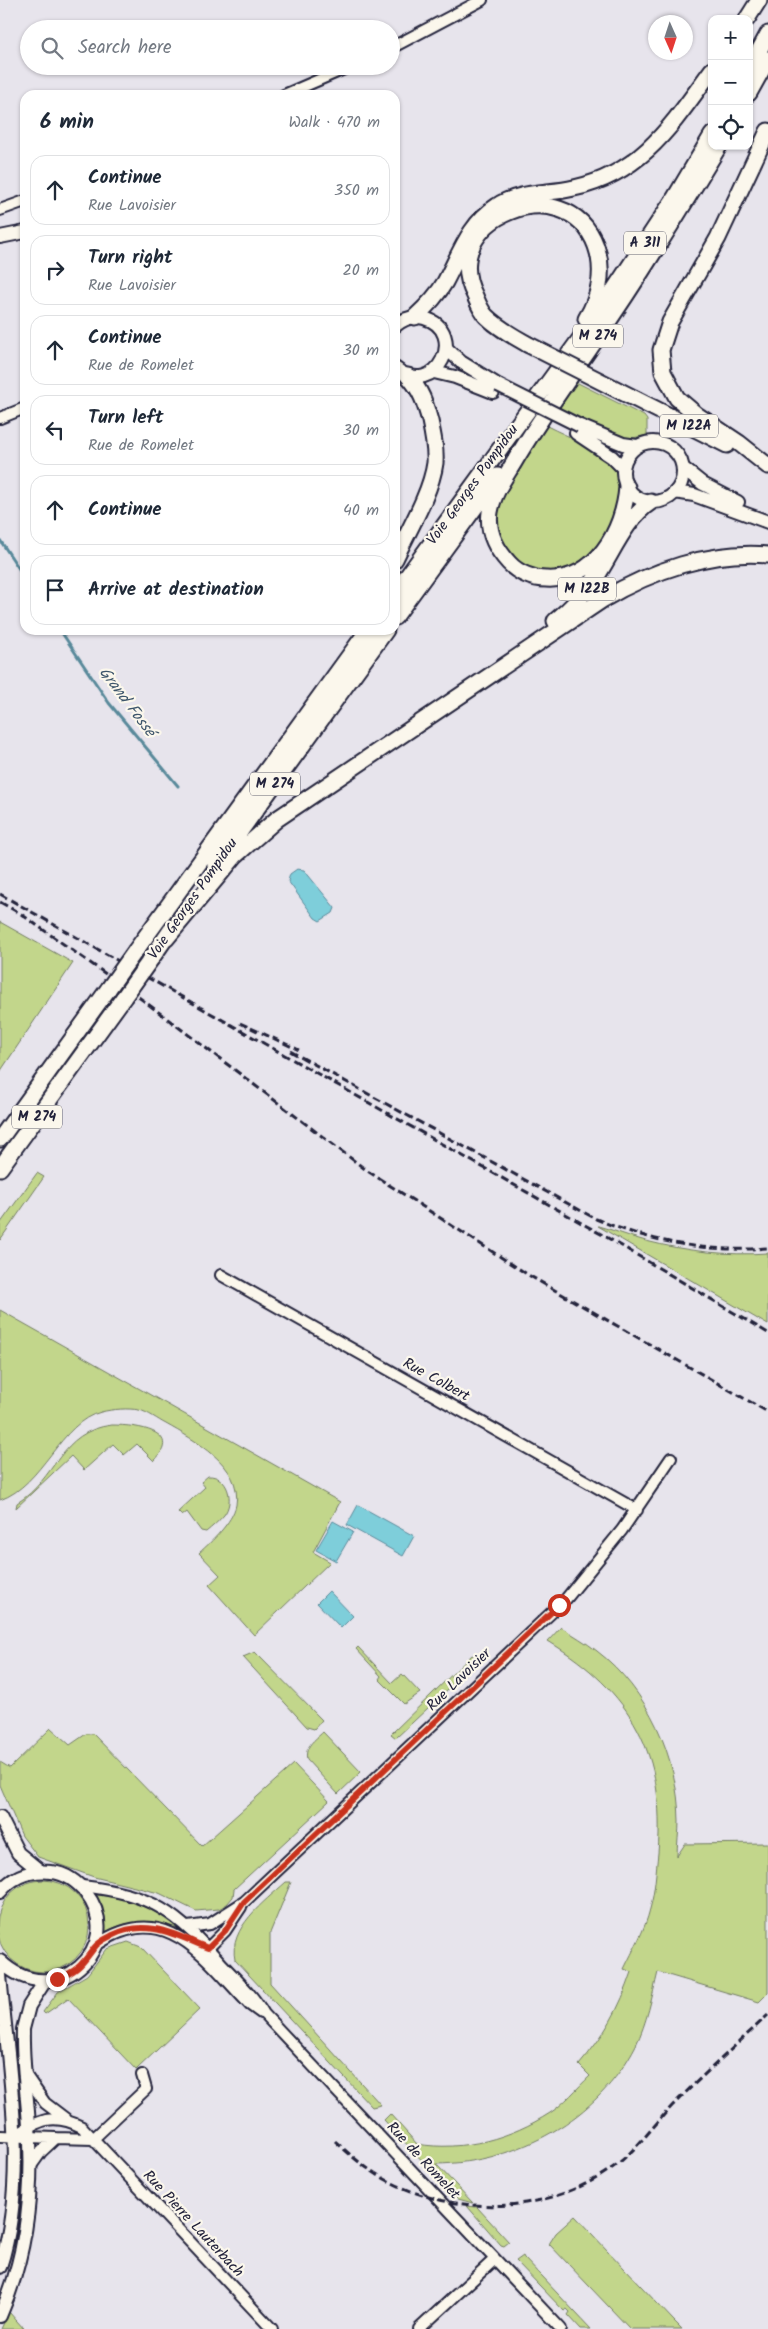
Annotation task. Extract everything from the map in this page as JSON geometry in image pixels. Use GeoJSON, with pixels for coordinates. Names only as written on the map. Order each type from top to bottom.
{"type":"FeatureCollection","features":[{"type":"Feature","properties":{"kind":"highway"},"geometry":{"type":"LineString","coordinates":[[750,15],[759,0]]}},
{"type":"Feature","properties":{"kind":"highway"},"geometry":{"type":"LineString","coordinates":[[753,62],[768,34]]}},
{"type":"Feature","properties":{"kind":"highway"},"geometry":{"type":"LineString","coordinates":[[753,86],[768,59]]}},
{"type":"Feature","properties":{"kind":"highway"},"geometry":{"type":"LineString","coordinates":[[415,317],[440,290],[478,220],[498,204],[517,197],[574,188],[604,179],[623,170],[658,141],[708,75]]}},
{"type":"Feature","properties":{"kind":"highway"},"geometry":{"type":"LineString","coordinates":[[768,131],[718,238],[670,322],[664,337],[661,355],[667,382],[682,403],[739,443],[768,467]]}},
{"type":"Feature","properties":{"kind":"highway","name":"A 311"},"geometry":{"type":"LineString","coordinates":[[574,347],[674,199],[708,142]]}},
{"type":"Feature","properties":{"kind":"highway","name":"A 311"},"geometry":{"type":"LineString","coordinates":[[663,238],[717,150]]}},
{"type":"Feature","properties":{"kind":"highway","name":"M 122A"},"geometry":{"type":"LineString","coordinates":[[551,377],[590,313],[598,292],[600,274],[599,255],[584,224],[566,212],[539,206],[518,207],[488,224],[472,248],[468,263],[468,277],[472,291],[484,315],[498,327],[527,344],[610,386],[768,467]]}},
{"type":"Feature","properties":{"kind":"highway","name":"M 274"},"geometry":{"type":"LineString","coordinates":[[531,433],[596,341],[663,238]]}},
{"type":"Feature","properties":{"kind":"highway","name":"M 274"},"geometry":{"type":"LineString","coordinates":[[551,377],[574,347]]}},
{"type":"Feature","properties":{"kind":"highway"},"geometry":{"type":"LineString","coordinates":[[400,548],[428,487],[434,464],[434,444],[425,402],[420,391],[408,376]]}},
{"type":"Feature","properties":{"kind":"highway","name":"Voie Georges Pompidou"},"geometry":{"type":"LineString","coordinates":[[400,586],[551,377]]}},
{"type":"Feature","properties":{"kind":"highway"},"geometry":{"type":"LineString","coordinates":[[531,433],[500,487],[490,511],[490,524],[495,544],[512,566],[524,573],[542,579],[562,579],[577,574],[591,565],[615,530],[624,508],[627,487]]}},
{"type":"Feature","properties":{"kind":"highway","name":"Voie Georges Pompidou"},"geometry":{"type":"LineString","coordinates":[[400,610],[531,433]]}},
{"type":"Feature","properties":{"kind":"highway","name":"M 122B"},"geometry":{"type":"LineString","coordinates":[[507,664],[574,605],[589,587],[640,511],[651,502]]}},
{"type":"Feature","properties":{"kind":"highway"},"geometry":{"type":"LineString","coordinates":[[166,939],[236,855],[270,825],[602,600],[663,570],[705,560],[768,555]]}},
{"type":"Feature","properties":{"kind":"highway"},"geometry":{"type":"LineString","coordinates":[[328,686],[354,635]]}},
{"type":"Feature","properties":{"kind":"highway","name":"Voie Georges Pompidou"},"geometry":{"type":"LineString","coordinates":[[0,1139],[364,635]]}},
{"type":"Feature","properties":{"kind":"highway","name":"Voie Georges Pompidou"},"geometry":{"type":"LineString","coordinates":[[0,1168],[382,635]]}},
{"type":"Feature","properties":{"kind":"main road"},"geometry":{"type":"LineString","coordinates":[[0,231],[20,227]]}},
{"type":"Feature","properties":{"kind":"main road"},"geometry":{"type":"LineString","coordinates":[[0,237],[20,233]]}},
{"type":"Feature","properties":{"kind":"main road"},"geometry":{"type":"LineString","coordinates":[[400,322],[415,317],[434,323],[441,330],[446,348],[445,357],[434,372]]}},
{"type":"Feature","properties":{"kind":"main road"},"geometry":{"type":"LineString","coordinates":[[446,348],[496,389]]}},
{"type":"Feature","properties":{"kind":"main road"},"geometry":{"type":"LineString","coordinates":[[400,371],[408,376],[417,377],[434,372],[455,376],[496,389],[578,430],[623,444],[637,446],[653,442],[670,446],[681,460],[683,468],[680,485],[675,492],[660,501],[651,502],[637,497],[627,487],[623,468],[578,430]]}},
{"type":"Feature","properties":{"kind":"main road"},"geometry":{"type":"LineString","coordinates":[[623,468],[630,452],[637,446]]}},
{"type":"Feature","properties":{"kind":"main road"},"geometry":{"type":"LineString","coordinates":[[683,468],[716,492],[768,515]]}},
{"type":"Feature","properties":{"kind":"main road"},"geometry":{"type":"LineString","coordinates":[[675,492],[694,495],[726,505],[768,522]]}},
{"type":"Feature","properties":{"kind":"main road"},"geometry":{"type":"LineString","coordinates":[[0,1816],[18,1853],[40,1871]]}},
{"type":"Feature","properties":{"kind":"main road"},"geometry":{"type":"LineString","coordinates":[[0,1891],[18,1877],[40,1871],[55,1872],[82,1886],[92,1899],[97,1914],[98,1931],[95,1946],[80,1967],[69,1975],[45,1981],[27,1979],[11,1972],[0,1960]]}},
{"type":"Feature","properties":{"kind":"main road"},"geometry":{"type":"LineString","coordinates":[[0,1875],[0,1891]]}},
{"type":"Feature","properties":{"kind":"main road"},"geometry":{"type":"LineString","coordinates":[[0,1975],[14,2137],[15,2178],[14,2203],[6,2248],[0,2267]]}},
{"type":"Feature","properties":{"kind":"main road"},"geometry":{"type":"LineString","coordinates":[[0,2316],[15,2278],[22,2252],[31,2166],[23,2040],[26,2014],[32,1998],[45,1981]]}},
{"type":"Feature","properties":{"kind":"street"},"geometry":{"type":"LineString","coordinates":[[400,43],[482,0]]}},
{"type":"Feature","properties":{"kind":"street"},"geometry":{"type":"LineString","coordinates":[[296,90],[330,75]]}},
{"type":"Feature","properties":{"kind":"street"},"geometry":{"type":"LineString","coordinates":[[0,210],[20,203]]}},
{"type":"Feature","properties":{"kind":"street"},"geometry":{"type":"LineString","coordinates":[[0,418],[20,410]]}},
{"type":"Feature","properties":{"kind":"street","name":"Rue Colbert"},"geometry":{"type":"LineString","coordinates":[[221,1275],[637,1510]]}},
{"type":"Feature","properties":{"kind":"street","name":"Rue Lavoisier"},"geometry":{"type":"LineString","coordinates":[[188,1927],[210,1924],[244,1902],[566,1599],[596,1565],[637,1510],[671,1458]]}},
{"type":"Feature","properties":{"kind":"street","name":"Rue de Romelet"},"geometry":{"type":"LineString","coordinates":[[82,1886],[133,1896],[170,1912],[188,1927],[256,2000],[264,2014],[561,2329]]}},
{"type":"Feature","properties":{"kind":"street","name":"Rue Lavoisier"},"geometry":{"type":"LineString","coordinates":[[208,1948],[225,1931],[244,1902]]}},
{"type":"Feature","properties":{"kind":"street","name":"Rue de Romelet"},"geometry":{"type":"LineString","coordinates":[[95,1946],[115,1934],[135,1927],[164,1930],[179,1936],[193,1946],[250,2005],[264,2014]]}},
{"type":"Feature","properties":{"kind":"street"},"geometry":{"type":"LineString","coordinates":[[179,1936],[208,1948]]}},
{"type":"Feature","properties":{"kind":"street","name":"Rue Pierre Lauterbach"},"geometry":{"type":"LineString","coordinates":[[25,2074],[45,2103],[66,2119],[82,2127],[272,2329]]}},
{"type":"Feature","properties":{"kind":"street"},"geometry":{"type":"LineString","coordinates":[[30,2131],[56,2138],[93,2139],[146,2089],[142,2075]]}},
{"type":"Feature","properties":{"kind":"street"},"geometry":{"type":"LineString","coordinates":[[0,2136],[14,2137],[30,2131],[43,2120],[66,2119]]}},
{"type":"Feature","properties":{"kind":"street"},"geometry":{"type":"LineString","coordinates":[[31,2166],[41,2152],[56,2138]]}},
{"type":"Feature","properties":{"kind":"street"},"geometry":{"type":"LineString","coordinates":[[420,2329],[495,2259]]}},
{"type":"Feature","properties":{"kind":"green space"},"geometry":{"type":"Polygon","coordinates":[[[576,382],[644,416],[647,420],[647,435],[628,439],[620,437],[558,409],[576,382]]]}},
{"type":"Feature","properties":{"kind":"green space"},"geometry":{"type":"Polygon","coordinates":[[[547,426],[574,439],[609,460],[617,470],[622,494],[613,522],[598,549],[586,562],[576,568],[555,573],[533,570],[515,559],[503,542],[497,521],[499,502],[504,491],[547,426]]]}},
{"type":"Feature","properties":{"kind":"green space"},"geometry":{"type":"Polygon","coordinates":[[[0,922],[73,963],[0,1072],[0,922]]]}},
{"type":"Feature","properties":{"kind":"green space"},"geometry":{"type":"Polygon","coordinates":[[[37,1173],[44,1177],[0,1240],[0,1224],[37,1173]]]}},
{"type":"Feature","properties":{"kind":"green space"},"geometry":{"type":"Polygon","coordinates":[[[598,1226],[676,1248],[737,1254],[768,1253],[768,1325],[598,1226]]]}},
{"type":"Feature","properties":{"kind":"green space"},"geometry":{"type":"Polygon","coordinates":[[[0,1310],[340,1502],[313,1552],[330,1562],[254,1635],[209,1585],[220,1575],[199,1553],[221,1531],[234,1512],[236,1491],[232,1478],[224,1466],[202,1446],[139,1410],[110,1410],[87,1418],[62,1440],[28,1481],[15,1492],[0,1500],[0,1310]]]}},
{"type":"Feature","properties":{"kind":"green space"},"geometry":{"type":"Polygon","coordinates":[[[112,1425],[132,1426],[153,1431],[160,1436],[163,1442],[162,1451],[154,1461],[137,1444],[124,1455],[113,1444],[84,1470],[71,1456],[16,1508],[17,1503],[41,1482],[69,1446],[80,1436],[94,1429],[112,1425]]]}},
{"type":"Feature","properties":{"kind":"green space"},"geometry":{"type":"Polygon","coordinates":[[[208,1476],[215,1477],[225,1484],[228,1490],[229,1503],[224,1515],[206,1532],[201,1531],[187,1512],[182,1516],[178,1512],[205,1487],[201,1482],[208,1476]]]}},
{"type":"Feature","properties":{"kind":"green space"},"geometry":{"type":"Polygon","coordinates":[[[561,1627],[593,1648],[615,1667],[645,1705],[657,1727],[673,1773],[677,1797],[679,1821],[677,1856],[685,1844],[768,1843],[768,1993],[759,2002],[658,1972],[646,2018],[636,2045],[620,2071],[600,2095],[578,2115],[552,2132],[525,2145],[467,2162],[436,2164],[473,2203],[458,2199],[384,2120],[390,2114],[417,2144],[452,2146],[486,2141],[519,2130],[550,2113],[560,2105],[590,2076],[579,2065],[604,2032],[622,1998],[632,1972],[624,1969],[648,1917],[654,1889],[659,1818],[656,1785],[649,1756],[638,1729],[622,1704],[602,1682],[577,1661],[548,1641],[561,1627]]]}},
{"type":"Feature","properties":{"kind":"green space"},"geometry":{"type":"Polygon","coordinates":[[[358,1647],[392,1683],[402,1674],[420,1693],[404,1704],[379,1679],[381,1676],[356,1649],[358,1647]]]}},
{"type":"Feature","properties":{"kind":"green space"},"geometry":{"type":"Polygon","coordinates":[[[255,1652],[322,1720],[314,1729],[307,1727],[243,1657],[255,1652]]]}},
{"type":"Feature","properties":{"kind":"green space"},"geometry":{"type":"Polygon","coordinates":[[[472,1655],[479,1660],[396,1738],[391,1734],[472,1655]]]}},
{"type":"Feature","properties":{"kind":"green space"},"geometry":{"type":"Polygon","coordinates":[[[51,1728],[70,1745],[86,1734],[93,1734],[202,1846],[294,1764],[329,1801],[234,1889],[233,1897],[227,1904],[219,1909],[196,1911],[159,1893],[94,1877],[38,1857],[22,1836],[0,1785],[0,1762],[10,1768],[51,1728]]]}},
{"type":"Feature","properties":{"kind":"green space"},"geometry":{"type":"Polygon","coordinates":[[[323,1732],[361,1772],[338,1794],[307,1760],[306,1755],[309,1747],[323,1732]]]}},
{"type":"Feature","properties":{"kind":"green space"},"geometry":{"type":"Polygon","coordinates":[[[34,1881],[52,1881],[69,1888],[81,1900],[88,1917],[88,1935],[81,1952],[69,1964],[52,1971],[34,1971],[17,1964],[5,1952],[-1,1938],[-1,1914],[5,1900],[17,1888],[34,1881]]]}},
{"type":"Feature","properties":{"kind":"green space"},"geometry":{"type":"Polygon","coordinates":[[[286,1882],[291,1882],[270,1933],[270,1983],[381,2105],[372,2107],[235,1960],[234,1948],[242,1927],[258,1907],[286,1882]]]}},
{"type":"Feature","properties":{"kind":"green space"},"geometry":{"type":"Polygon","coordinates":[[[96,1895],[132,1902],[165,1918],[186,1931],[155,1923],[135,1922],[115,1927],[105,1932],[101,1906],[96,1895]]]}},
{"type":"Feature","properties":{"kind":"green space"},"geometry":{"type":"Polygon","coordinates":[[[128,1942],[141,1947],[200,2009],[136,2070],[68,1998],[45,2014],[43,2012],[58,1992],[87,1975],[107,1949],[128,1942]]]}},
{"type":"Feature","properties":{"kind":"green space"},"geometry":{"type":"Polygon","coordinates":[[[467,2206],[477,2207],[509,2242],[504,2246],[501,2245],[467,2206]]]}},
{"type":"Feature","properties":{"kind":"green space"},"geometry":{"type":"Polygon","coordinates":[[[575,2216],[682,2329],[630,2329],[549,2244],[556,2233],[575,2216]]]}},
{"type":"Feature","properties":{"kind":"green space"},"geometry":{"type":"Polygon","coordinates":[[[523,2256],[591,2329],[581,2329],[568,2315],[570,2312],[567,2309],[564,2311],[516,2261],[523,2256]]]}},
{"type":"Feature","properties":{"kind":"green space"},"geometry":{"type":"Polygon","coordinates":[[[9,2312],[24,2329],[1,2329],[9,2312]]]}},
{"type":"Feature","properties":{"kind":"water"},"geometry":{"type":"Polygon","coordinates":[[[297,869],[304,870],[335,908],[333,913],[320,921],[315,918],[288,881],[290,874],[297,869]]]}},
{"type":"Feature","properties":{"kind":"water"},"geometry":{"type":"Polygon","coordinates":[[[358,1505],[414,1536],[403,1556],[347,1525],[358,1505]]]}},
{"type":"Feature","properties":{"kind":"water"},"geometry":{"type":"Polygon","coordinates":[[[333,1521],[353,1532],[336,1561],[316,1550],[333,1521]]]}},
{"type":"Feature","properties":{"kind":"water"},"geometry":{"type":"Polygon","coordinates":[[[329,1591],[353,1616],[341,1628],[317,1603],[329,1591]]]}},
{"type":"Feature","properties":{"kind":"waterway","name":"Grand Fossé"},"geometry":{"type":"LineString","coordinates":[[0,540],[20,570]]}},
{"type":"Feature","properties":{"kind":"waterway","name":"Grand Fossé"},"geometry":{"type":"LineString","coordinates":[[63,635],[109,703],[178,786]]}},
{"type":"Feature","properties":{"kind":"railway"},"geometry":{"type":"LineString","coordinates":[[0,894],[615,1242],[768,1333]]}},
{"type":"Feature","properties":{"kind":"railway"},"geometry":{"type":"LineString","coordinates":[[0,902],[21,914],[144,1001],[369,1172],[530,1276],[768,1412]]}},
{"type":"Feature","properties":{"kind":"railway"},"geometry":{"type":"LineString","coordinates":[[240,1023],[299,1050]]}},
{"type":"Feature","properties":{"kind":"railway"},"geometry":{"type":"LineString","coordinates":[[290,1051],[596,1219],[637,1234],[680,1244],[724,1249],[768,1248]]}},
{"type":"Feature","properties":{"kind":"railway"},"geometry":{"type":"LineString","coordinates":[[335,2141],[358,2161],[383,2178],[411,2191],[442,2200],[473,2205],[504,2205],[535,2201],[565,2193],[594,2180],[620,2162],[672,2106],[768,2015]]}},
{"type":"Feature","properties":{"kind":"route"},"geometry":{"type":"LineString","coordinates":[[57,1979],[69,1975],[80,1967],[95,1946],[106,1938],[135,1927],[164,1930],[208,1948],[225,1931],[244,1902],[404,1754],[559,1605]]}}]}
